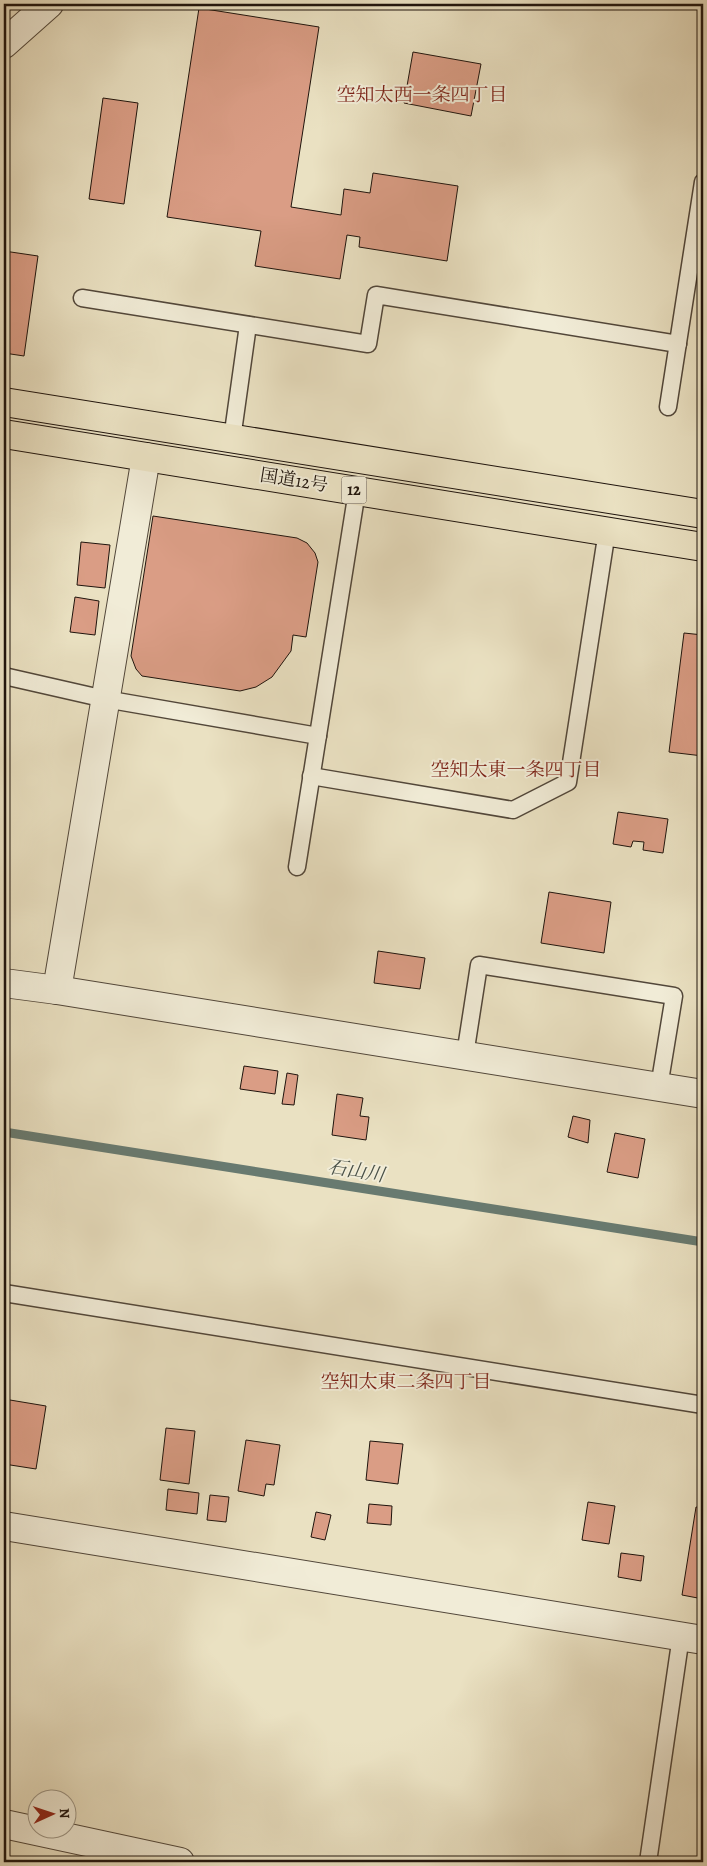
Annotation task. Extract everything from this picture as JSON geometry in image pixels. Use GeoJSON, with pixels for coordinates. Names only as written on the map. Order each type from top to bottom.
{"type":"FeatureCollection","features":[{"type":"Feature","properties":{"kind":"highway","name":"国道12号"},"geometry":{"type":"LineString","coordinates":[[4,402],[703,514]]}},
{"type":"Feature","properties":{"kind":"highway","name":"国道12号"},"geometry":{"type":"LineString","coordinates":[[4,434],[703,547]]}},
{"type":"Feature","properties":{"kind":"street"},"geometry":{"type":"LineString","coordinates":[[4,44],[49,4]]}},
{"type":"Feature","properties":{"kind":"street"},"geometry":{"type":"LineString","coordinates":[[56,990],[146,457]]}},
{"type":"Feature","properties":{"kind":"street"},"geometry":{"type":"LineString","coordinates":[[4,983],[703,1094]]}},
{"type":"Feature","properties":{"kind":"street"},"geometry":{"type":"LineString","coordinates":[[4,1526],[692,1638]]}},
{"type":"Feature","properties":{"kind":"street"},"geometry":{"type":"LineString","coordinates":[[4,1824],[180,1862]]}},
{"type":"Feature","properties":{"kind":"lane"},"geometry":{"type":"LineString","coordinates":[[668,407],[703,182]]}},
{"type":"Feature","properties":{"kind":"lane"},"geometry":{"type":"LineString","coordinates":[[82,298],[368,344],[376,294],[678,344]]}},
{"type":"Feature","properties":{"kind":"lane"},"geometry":{"type":"LineString","coordinates":[[232,439],[248,325]]}},
{"type":"Feature","properties":{"kind":"lane"},"geometry":{"type":"LineString","coordinates":[[297,867],[357,490]]}},
{"type":"Feature","properties":{"kind":"lane"},"geometry":{"type":"LineString","coordinates":[[311,776],[513,810],[568,782],[606,531]]}},
{"type":"Feature","properties":{"kind":"lane"},"geometry":{"type":"LineString","coordinates":[[4,676],[105,699],[318,736]]}},
{"type":"Feature","properties":{"kind":"lane"},"geometry":{"type":"LineString","coordinates":[[465,1056],[480,965],[674,996],[659,1087]]}},
{"type":"Feature","properties":{"kind":"lane"},"geometry":{"type":"LineString","coordinates":[[4,1293],[703,1404]]}},
{"type":"Feature","properties":{"kind":"lane"},"geometry":{"type":"LineString","coordinates":[[648,1862],[692,1638]]}},
{"type":"Feature","properties":{"kind":"building"},"geometry":{"type":"Polygon","coordinates":[[[199,8],[319,27],[291,207],[341,215],[344,189],[370,193],[373,173],[458,186],[447,261],[359,247],[360,237],[347,235],[340,279],[255,266],[261,231],[167,217],[199,8]]]}},
{"type":"Feature","properties":{"kind":"building"},"geometry":{"type":"Polygon","coordinates":[[[413,52],[481,64],[471,116],[404,103],[413,52]]]}},
{"type":"Feature","properties":{"kind":"building"},"geometry":{"type":"Polygon","coordinates":[[[103,98],[138,103],[124,204],[89,199],[103,98]]]}},
{"type":"Feature","properties":{"kind":"building"},"geometry":{"type":"Polygon","coordinates":[[[4,251],[38,256],[24,356],[4,353],[4,251]]]}},
{"type":"Feature","properties":{"kind":"building"},"geometry":{"type":"Polygon","coordinates":[[[153,516],[297,538],[307,543],[315,553],[318,562],[306,637],[293,635],[291,651],[272,677],[256,687],[240,691],[142,676],[136,669],[131,656],[153,516]]]}},
{"type":"Feature","properties":{"kind":"building"},"geometry":{"type":"Polygon","coordinates":[[[81,542],[110,545],[105,588],[77,585],[81,542]]]}},
{"type":"Feature","properties":{"kind":"building"},"geometry":{"type":"Polygon","coordinates":[[[75,597],[99,601],[95,635],[70,632],[75,597]]]}},
{"type":"Feature","properties":{"kind":"building"},"geometry":{"type":"Polygon","coordinates":[[[684,633],[703,635],[703,756],[669,752],[684,633]]]}},
{"type":"Feature","properties":{"kind":"building"},"geometry":{"type":"Polygon","coordinates":[[[618,812],[668,819],[663,853],[643,850],[644,842],[633,841],[631,847],[613,844],[618,812]]]}},
{"type":"Feature","properties":{"kind":"building"},"geometry":{"type":"Polygon","coordinates":[[[549,892],[611,902],[604,953],[541,943],[549,892]]]}},
{"type":"Feature","properties":{"kind":"building"},"geometry":{"type":"Polygon","coordinates":[[[378,951],[425,958],[420,989],[374,983],[378,951]]]}},
{"type":"Feature","properties":{"kind":"building"},"geometry":{"type":"Polygon","coordinates":[[[244,1066],[278,1071],[275,1094],[240,1089],[244,1066]]]}},
{"type":"Feature","properties":{"kind":"building"},"geometry":{"type":"Polygon","coordinates":[[[287,1073],[298,1075],[294,1105],[282,1104],[287,1073]]]}},
{"type":"Feature","properties":{"kind":"building"},"geometry":{"type":"Polygon","coordinates":[[[337,1094],[363,1098],[360,1116],[369,1117],[366,1140],[332,1135],[337,1094]]]}},
{"type":"Feature","properties":{"kind":"building"},"geometry":{"type":"Polygon","coordinates":[[[573,1116],[590,1120],[588,1143],[568,1137],[573,1116]]]}},
{"type":"Feature","properties":{"kind":"building"},"geometry":{"type":"Polygon","coordinates":[[[615,1133],[645,1139],[638,1178],[607,1172],[615,1133]]]}},
{"type":"Feature","properties":{"kind":"building"},"geometry":{"type":"Polygon","coordinates":[[[4,1399],[46,1406],[36,1469],[4,1464],[4,1399]]]}},
{"type":"Feature","properties":{"kind":"building"},"geometry":{"type":"Polygon","coordinates":[[[166,1428],[195,1431],[189,1484],[160,1480],[166,1428]]]}},
{"type":"Feature","properties":{"kind":"building"},"geometry":{"type":"Polygon","coordinates":[[[246,1440],[280,1445],[274,1485],[266,1484],[264,1496],[238,1491],[246,1440]]]}},
{"type":"Feature","properties":{"kind":"building"},"geometry":{"type":"Polygon","coordinates":[[[370,1441],[403,1444],[398,1484],[366,1480],[370,1441]]]}},
{"type":"Feature","properties":{"kind":"building"},"geometry":{"type":"Polygon","coordinates":[[[168,1489],[199,1493],[197,1514],[166,1510],[168,1489]]]}},
{"type":"Feature","properties":{"kind":"building"},"geometry":{"type":"Polygon","coordinates":[[[210,1495],[229,1497],[226,1522],[207,1520],[210,1495]]]}},
{"type":"Feature","properties":{"kind":"building"},"geometry":{"type":"Polygon","coordinates":[[[588,1502],[615,1506],[609,1544],[582,1540],[588,1502]]]}},
{"type":"Feature","properties":{"kind":"building"},"geometry":{"type":"Polygon","coordinates":[[[369,1504],[392,1506],[391,1525],[367,1523],[369,1504]]]}},
{"type":"Feature","properties":{"kind":"building"},"geometry":{"type":"Polygon","coordinates":[[[696,1507],[703,1508],[703,1599],[682,1595],[696,1507]]]}},
{"type":"Feature","properties":{"kind":"building"},"geometry":{"type":"Polygon","coordinates":[[[316,1512],[331,1515],[325,1540],[311,1537],[316,1512]]]}},
{"type":"Feature","properties":{"kind":"building"},"geometry":{"type":"Polygon","coordinates":[[[621,1553],[644,1556],[641,1581],[618,1577],[621,1553]]]}},
{"type":"Feature","properties":{"kind":"waterway","name":"石山川"},"geometry":{"type":"LineString","coordinates":[[4,1132],[703,1242]]}},
{"type":"Feature","properties":{"kind":"district","name":"空知太西一条四丁目"},"geometry":{"type":"Point","coordinates":[422,95]}},
{"type":"Feature","properties":{"kind":"district","name":"空知太東一条四丁目"},"geometry":{"type":"Point","coordinates":[516,770]}},
{"type":"Feature","properties":{"kind":"district","name":"空知太東二条四丁目"},"geometry":{"type":"Point","coordinates":[406,1382]}}]}
